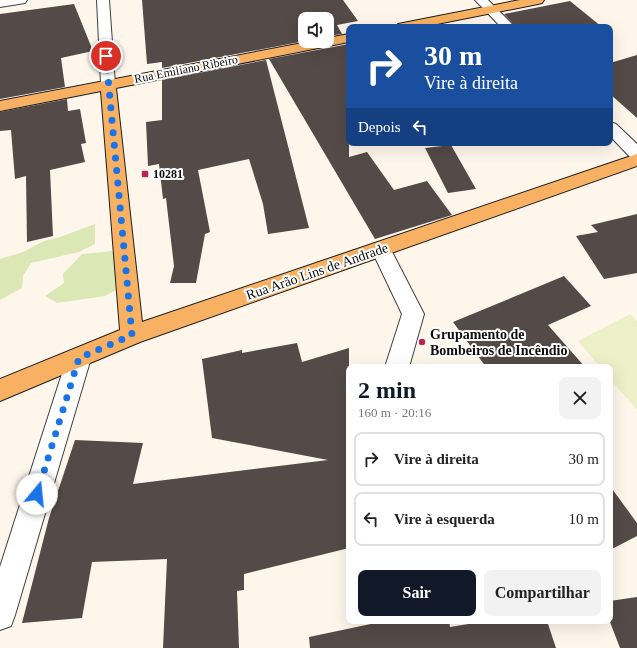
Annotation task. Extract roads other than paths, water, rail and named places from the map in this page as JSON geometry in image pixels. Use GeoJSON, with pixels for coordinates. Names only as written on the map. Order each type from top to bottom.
{"type":"FeatureCollection","features":[{"type":"Feature","properties":{"kind":"main road"},"geometry":{"type":"LineString","coordinates":[[419,24],[538,0]]}},
{"type":"Feature","properties":{"kind":"main road","name":"Rua Emiliano Ribeiro"},"geometry":{"type":"LineString","coordinates":[[0,106],[346,39]]}},
{"type":"Feature","properties":{"kind":"main road"},"geometry":{"type":"LineString","coordinates":[[108,84],[132,335]]}},
{"type":"Feature","properties":{"kind":"main road","name":"Rua Arão Lins de Andrade"},"geometry":{"type":"LineString","coordinates":[[0,390],[132,335],[637,160]]}},
{"type":"Feature","properties":{"kind":"street"},"geometry":{"type":"LineString","coordinates":[[0,3],[21,0]]}},
{"type":"Feature","properties":{"kind":"street"},"geometry":{"type":"LineString","coordinates":[[103,0],[108,84]]}},
{"type":"Feature","properties":{"kind":"street"},"geometry":{"type":"LineString","coordinates":[[481,0],[505,24]]}},
{"type":"Feature","properties":{"kind":"street"},"geometry":{"type":"LineString","coordinates":[[613,130],[637,154]]}},
{"type":"Feature","properties":{"kind":"street"},"geometry":{"type":"LineString","coordinates":[[381,248],[413,314],[398,364]]}},
{"type":"Feature","properties":{"kind":"street"},"geometry":{"type":"LineString","coordinates":[[0,616],[79,358]]}},
{"type":"Feature","properties":{"kind":"place","name":"10281"},"geometry":{"type":"Point","coordinates":[145,174]}},
{"type":"Feature","properties":{"kind":"place","name":"Grupamento de Bombeiros de Incêndio"},"geometry":{"type":"Point","coordinates":[422,342]}}]}
